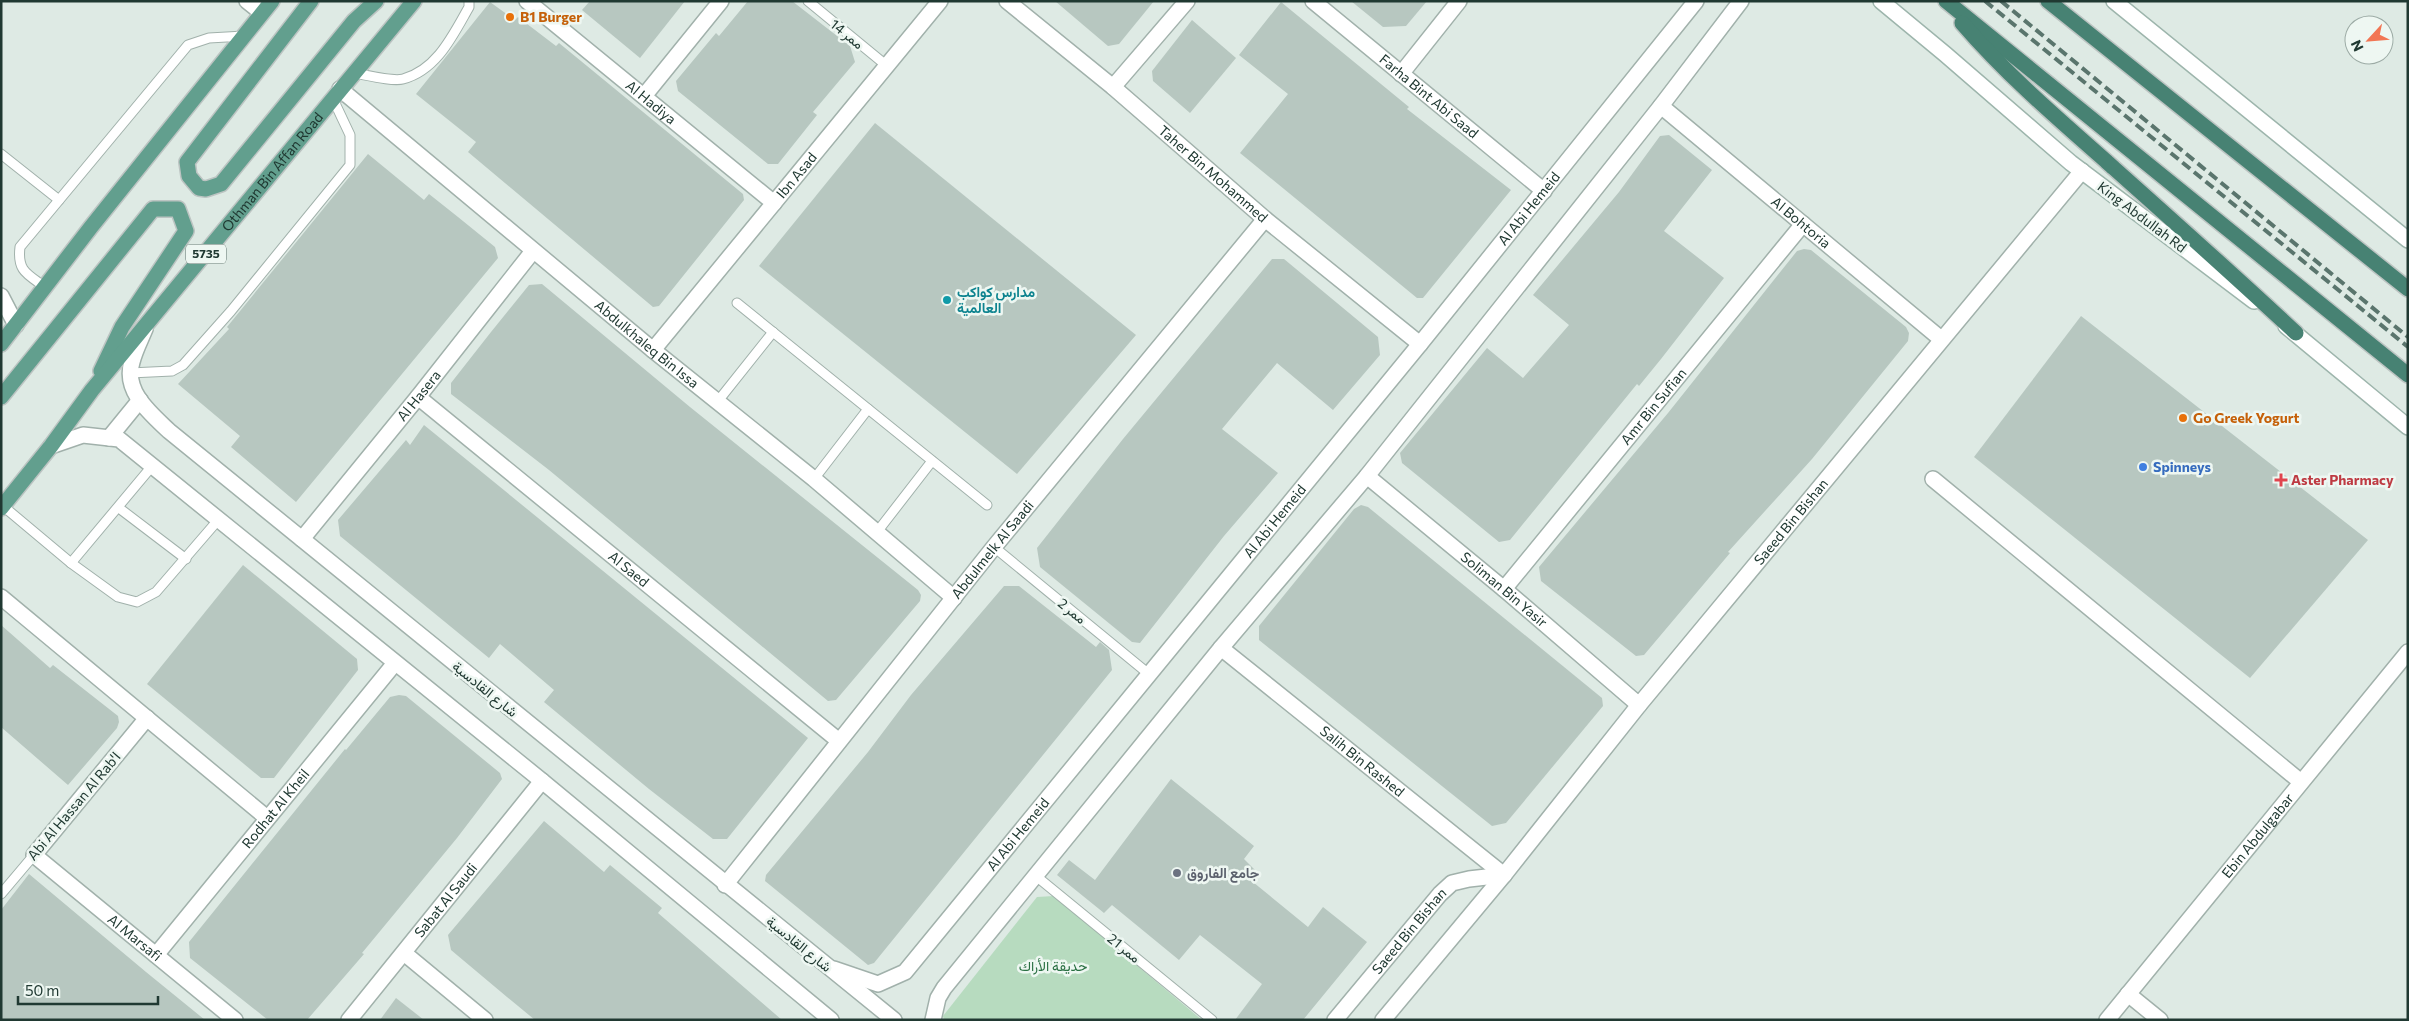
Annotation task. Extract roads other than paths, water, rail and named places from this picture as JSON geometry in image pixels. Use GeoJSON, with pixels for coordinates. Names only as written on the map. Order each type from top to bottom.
{"type":"FeatureCollection","features":[{"type":"Feature","properties":{"kind":"highway"},"geometry":{"type":"LineString","coordinates":[[1944,1],[1982,47],[2050,112],[2235,275],[2296,333]]}},
{"type":"Feature","properties":{"kind":"highway"},"geometry":{"type":"LineString","coordinates":[[1944,1],[2408,375]]}},
{"type":"Feature","properties":{"kind":"highway"},"geometry":{"type":"LineString","coordinates":[[2048,1],[2408,290]]}},
{"type":"Feature","properties":{"kind":"highway"},"geometry":{"type":"LineString","coordinates":[[2390,275],[2408,283]]}},
{"type":"Feature","properties":{"kind":"main road"},"geometry":{"type":"LineString","coordinates":[[1,344],[91,226],[272,1]]}},
{"type":"Feature","properties":{"kind":"main road"},"geometry":{"type":"LineString","coordinates":[[311,1],[186,162],[189,176],[199,188],[206,189],[221,184],[354,20],[376,1]]}},
{"type":"Feature","properties":{"kind":"main road","name":"Othman Bin Affan Road"},"geometry":{"type":"LineString","coordinates":[[2,507],[51,446],[92,390],[145,329],[414,1]]}},
{"type":"Feature","properties":{"kind":"main road"},"geometry":{"type":"LineString","coordinates":[[1,397],[140,222],[153,209],[178,209],[186,230],[122,327],[92,390]]}},
{"type":"Feature","properties":{"kind":"street"},"geometry":{"type":"LineString","coordinates":[[247,1],[262,14]]}},
{"type":"Feature","properties":{"kind":"street","name":"Al Hadiya"},"geometry":{"type":"LineString","coordinates":[[527,1],[774,203]]}},
{"type":"Feature","properties":{"kind":"street"},"geometry":{"type":"LineString","coordinates":[[644,96],[721,1]]}},
{"type":"Feature","properties":{"kind":"street","name":"Ibn Asad"},"geometry":{"type":"LineString","coordinates":[[653,350],[940,1]]}},
{"type":"Feature","properties":{"kind":"street","name":"Taher Bin Mohammed"},"geometry":{"type":"LineString","coordinates":[[1007,1],[1113,87],[1265,219],[1420,344]]}},
{"type":"Feature","properties":{"kind":"street"},"geometry":{"type":"LineString","coordinates":[[1113,87],[1187,1]]}},
{"type":"Feature","properties":{"kind":"street","name":"Farha Bint Abi Saad"},"geometry":{"type":"LineString","coordinates":[[1313,1],[1544,190]]}},
{"type":"Feature","properties":{"kind":"street"},"geometry":{"type":"LineString","coordinates":[[1401,74],[1459,1]]}},
{"type":"Feature","properties":{"kind":"street","name":"Al Abi Hemeid"},"geometry":{"type":"LineString","coordinates":[[824,964],[859,979],[878,984],[905,972],[1420,344],[1696,1]]}},
{"type":"Feature","properties":{"kind":"street"},"geometry":{"type":"LineString","coordinates":[[933,1020],[938,998],[944,988],[1221,648],[1367,476],[1661,106],[1741,1]]}},
{"type":"Feature","properties":{"kind":"street","name":"King Abdullah Rd"},"geometry":{"type":"LineString","coordinates":[[1881,1],[2082,171],[2296,333],[2408,427]]}},
{"type":"Feature","properties":{"kind":"street"},"geometry":{"type":"LineString","coordinates":[[2114,1],[2408,240]]}},
{"type":"Feature","properties":{"kind":"street","name":"Abdulkhaleq Bin Issa"},"geometry":{"type":"LineString","coordinates":[[337,94],[814,479],[954,598]]}},
{"type":"Feature","properties":{"kind":"street","name":"Al Bohtoria"},"geometry":{"type":"LineString","coordinates":[[1661,106],[1941,339]]}},
{"type":"Feature","properties":{"kind":"street","name":"Saeed Bin Bishan"},"geometry":{"type":"LineString","coordinates":[[1384,1020],[1504,875],[1639,705],[2082,171]]}},
{"type":"Feature","properties":{"kind":"street","name":"Abdulmelk Al Saadi"},"geometry":{"type":"LineString","coordinates":[[725,885],[994,547],[1265,219]]}},
{"type":"Feature","properties":{"kind":"street","name":"Amr Bin Sufian"},"geometry":{"type":"LineString","coordinates":[[1504,589],[1803,224]]}},
{"type":"Feature","properties":{"kind":"street","name":"Al Hasera"},"geometry":{"type":"LineString","coordinates":[[302,539],[418,397],[533,251]]}},
{"type":"Feature","properties":{"kind":"street"},"geometry":{"type":"LineString","coordinates":[[1,296],[16,325]]}},
{"type":"Feature","properties":{"kind":"street"},"geometry":{"type":"LineString","coordinates":[[1,319],[16,325]]}},
{"type":"Feature","properties":{"kind":"street"},"geometry":{"type":"LineString","coordinates":[[130,373],[131,363],[145,329]]}},
{"type":"Feature","properties":{"kind":"street","name":"شارع القادسية"},"geometry":{"type":"LineString","coordinates":[[130,373],[134,391],[144,408],[168,430],[725,885],[894,1020]]}},
{"type":"Feature","properties":{"kind":"street","name":"Al Saed"},"geometry":{"type":"LineString","coordinates":[[418,397],[839,741]]}},
{"type":"Feature","properties":{"kind":"street"},"geometry":{"type":"LineString","coordinates":[[108,438],[140,400]]}},
{"type":"Feature","properties":{"kind":"street"},"geometry":{"type":"LineString","coordinates":[[51,446],[83,436],[119,439],[542,781],[822,1017]]}},
{"type":"Feature","properties":{"kind":"street","name":"Soliman Bin Yasir"},"geometry":{"type":"LineString","coordinates":[[1367,476],[1504,589],[1639,705]]}},
{"type":"Feature","properties":{"kind":"street"},"geometry":{"type":"LineString","coordinates":[[1933,479],[2301,782]]}},
{"type":"Feature","properties":{"kind":"street"},"geometry":{"type":"LineString","coordinates":[[1,597],[267,818]]}},
{"type":"Feature","properties":{"kind":"street","name":"Salih Bin Rashed"},"geometry":{"type":"LineString","coordinates":[[1221,648],[1504,875]]}},
{"type":"Feature","properties":{"kind":"street","name":"Ebin Abdulgabar"},"geometry":{"type":"LineString","coordinates":[[2107,1020],[2408,652]]}},
{"type":"Feature","properties":{"kind":"street","name":"Rodhat Al Kheil"},"geometry":{"type":"LineString","coordinates":[[156,956],[395,663]]}},
{"type":"Feature","properties":{"kind":"street","name":"Abi Al Hassan Al Rab'I"},"geometry":{"type":"LineString","coordinates":[[34,855],[147,718]]}},
{"type":"Feature","properties":{"kind":"street","name":"Sabat Al Saudi"},"geometry":{"type":"LineString","coordinates":[[350,1020],[542,781]]}},
{"type":"Feature","properties":{"kind":"street","name":"Al Marsafi"},"geometry":{"type":"LineString","coordinates":[[34,855],[235,1020]]}},
{"type":"Feature","properties":{"kind":"street","name":"Saeed Bin Bishan"},"geometry":{"type":"LineString","coordinates":[[1335,1020],[1440,894],[1452,883],[1504,875]]}},
{"type":"Feature","properties":{"kind":"street"},"geometry":{"type":"LineString","coordinates":[[404,953],[485,1020]]}},
{"type":"Feature","properties":{"kind":"street"},"geometry":{"type":"LineString","coordinates":[[2128,994],[2160,1020]]}},
{"type":"Feature","properties":{"kind":"lane"},"geometry":{"type":"LineString","coordinates":[[354,73],[402,80],[426,68],[447,46],[470,7],[468,1]]}},
{"type":"Feature","properties":{"kind":"lane","name":"ممر 14"},"geometry":{"type":"LineString","coordinates":[[808,1],[887,66]]}},
{"type":"Feature","properties":{"kind":"lane"},"geometry":{"type":"LineString","coordinates":[[45,287],[24,272],[18,258],[20,247],[188,45],[209,38],[244,36]]}},
{"type":"Feature","properties":{"kind":"lane"},"geometry":{"type":"LineString","coordinates":[[130,373],[172,371],[183,365],[230,312],[350,165],[350,135],[337,94]]}},
{"type":"Feature","properties":{"kind":"lane"},"geometry":{"type":"LineString","coordinates":[[1,154],[59,200]]}},
{"type":"Feature","properties":{"kind":"lane"},"geometry":{"type":"LineString","coordinates":[[737,304],[987,505]]}},
{"type":"Feature","properties":{"kind":"lane"},"geometry":{"type":"LineString","coordinates":[[718,402],[773,332]]}},
{"type":"Feature","properties":{"kind":"lane"},"geometry":{"type":"LineString","coordinates":[[814,479],[868,409]]}},
{"type":"Feature","properties":{"kind":"lane"},"geometry":{"type":"LineString","coordinates":[[877,532],[932,461]]}},
{"type":"Feature","properties":{"kind":"lane"},"geometry":{"type":"LineString","coordinates":[[72,563],[153,465]]}},
{"type":"Feature","properties":{"kind":"lane"},"geometry":{"type":"LineString","coordinates":[[2,507],[118,597],[137,602],[156,592],[220,519]]}},
{"type":"Feature","properties":{"kind":"lane"},"geometry":{"type":"LineString","coordinates":[[119,508],[186,559]]}},
{"type":"Feature","properties":{"kind":"lane","name":"ممر 2"},"geometry":{"type":"LineString","coordinates":[[994,547],[1150,675]]}},
{"type":"Feature","properties":{"kind":"lane","name":"Abi Al Hassan Al Rab'I"},"geometry":{"type":"LineString","coordinates":[[1,894],[34,855]]}},
{"type":"Feature","properties":{"kind":"lane","name":"ممر 21"},"geometry":{"type":"LineString","coordinates":[[1036,876],[1212,1020]]}},
{"type":"Feature","properties":{"kind":"railway"},"geometry":{"type":"LineString","coordinates":[[1985,1],[2408,347]]}},
{"type":"Feature","properties":{"kind":"railway"},"geometry":{"type":"LineString","coordinates":[[2001,1],[2408,337]]}},
{"type":"Feature","properties":{"kind":"place","name":"B1 Burger"},"geometry":{"type":"Point","coordinates":[510,17]}},
{"type":"Feature","properties":{"kind":"place","name":"مدارس كواكب العالمية"},"geometry":{"type":"Point","coordinates":[947,300]}},
{"type":"Feature","properties":{"kind":"place","name":"Go Greek Yogurt"},"geometry":{"type":"Point","coordinates":[2183,418]}},
{"type":"Feature","properties":{"kind":"place","name":"Spinneys"},"geometry":{"type":"Point","coordinates":[2143,467]}},
{"type":"Feature","properties":{"kind":"place","name":"Aster Pharmacy"},"geometry":{"type":"Point","coordinates":[2281,480]}},
{"type":"Feature","properties":{"kind":"place","name":"جامع الفاروق"},"geometry":{"type":"Point","coordinates":[1177,873]}},
{"type":"Feature","properties":{"kind":"park label","name":"حديقة الأراك"},"geometry":{"type":"Point","coordinates":[1053,966]}}]}
